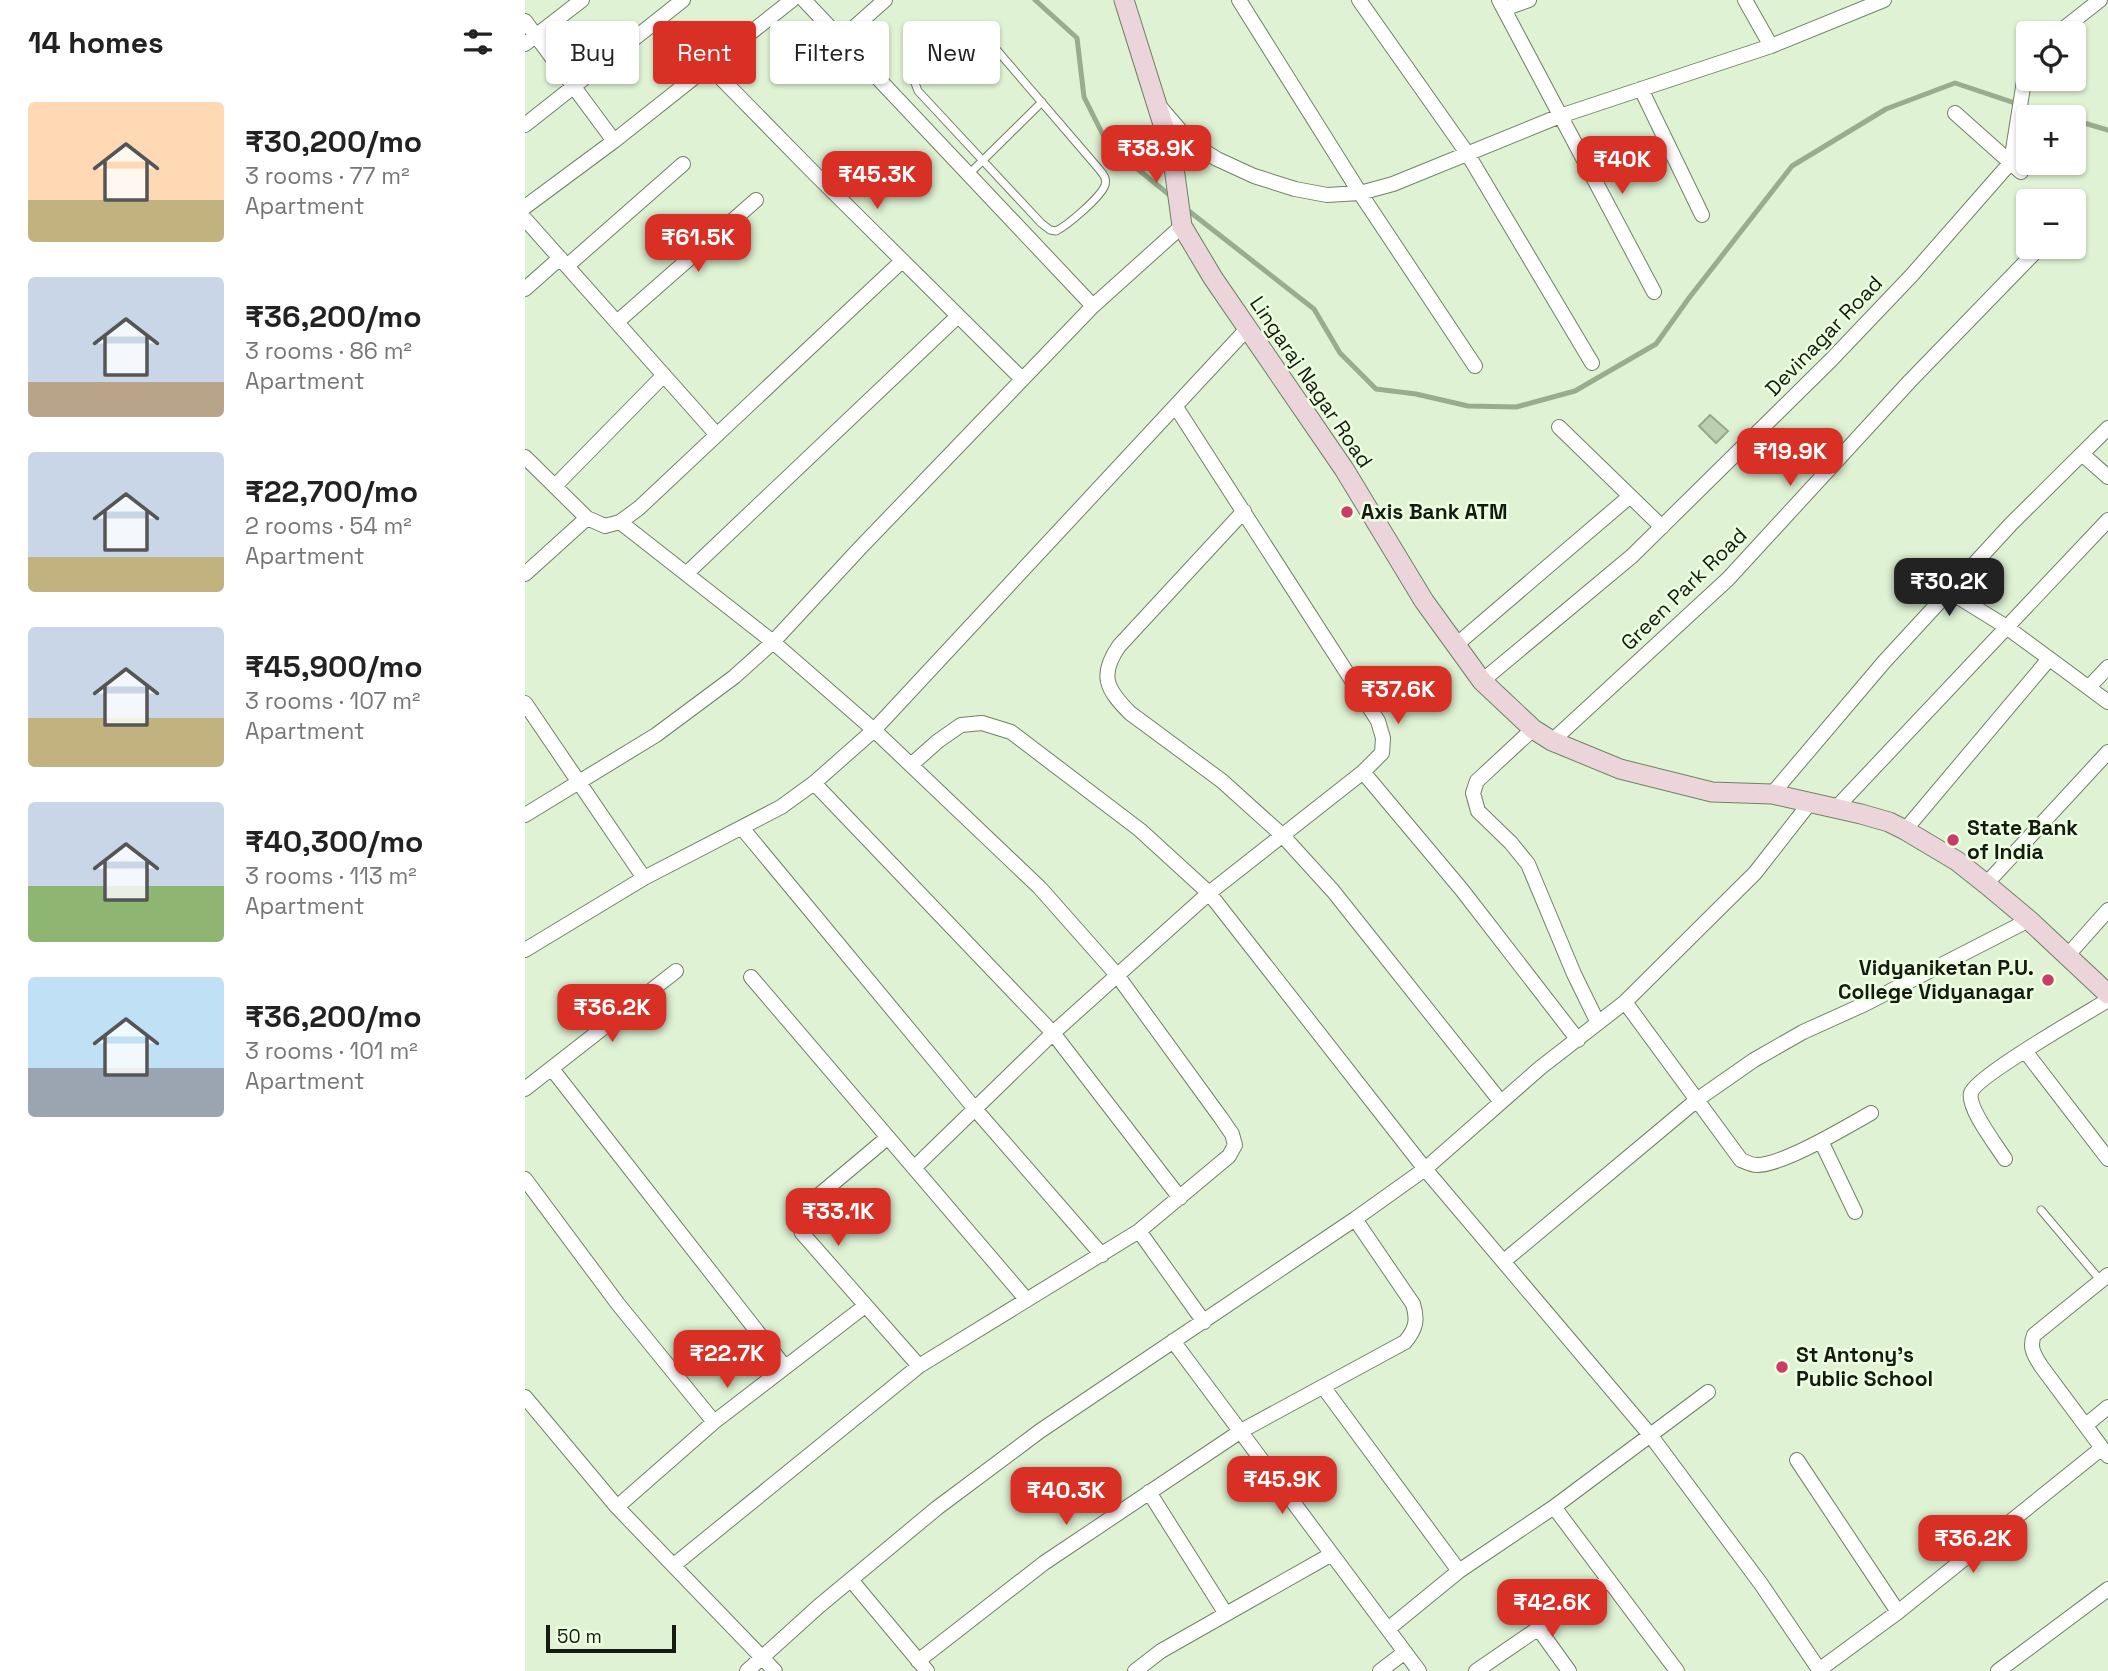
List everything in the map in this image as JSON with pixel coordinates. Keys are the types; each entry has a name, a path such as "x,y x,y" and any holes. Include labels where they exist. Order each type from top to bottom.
{"street":[{"path":"531,40 582,0"},
{"path":"525,125 683,0"},
{"path":"756,29 792,0"},
{"path":"804,0 824,21"},
{"path":"861,21 885,0"},
{"name":"Lingaraj Nagar Road","path":"1124,0 1172,153 1181,219 1201,259 1300,403 1424,601 1482,681 1533,729 1552,741 1620,769 1711,792 1772,794 1889,822 1957,860 2029,920 2108,994"},
{"path":"1239,0 1360,193 1475,366"},
{"path":"1359,0 1467,153 1592,363"},
{"path":"1529,0 1501,4 1654,292"},
{"path":"1745,0 1771,46"},
{"path":"1157,104 1191,144 1254,176 1327,195 1360,193 1393,184 1560,116 1771,46 1868,3 1884,0"},
{"path":"2073,21 2100,0"},
{"path":"525,21 531,40 574,88 614,141"},
{"path":"525,207 686,84"},
{"path":"727,84 1022,379"},
{"path":"884,84 1093,306"},
{"path":"1641,89 1702,215"},
{"path":"1955,113 2016,167"},
{"path":"525,289 563,262 683,164"},
{"name":"Devinagar Road","path":"1482,681 1632,556 1840,351 2016,167"},
{"path":"617,322 756,201"},
{"path":"525,219 717,435"},
{"path":"525,814 656,734 734,677 773,642 1022,379 1181,219"},
{"name":"Green Park Road","path":"1552,741 1728,579 1910,381 2027,259"},
{"path":"525,457 587,518 605,526 620,522 639,508 902,261"},
{"path":"686,574 958,316"},
{"path":"525,950 645,878 781,807 814,783 874,730 1247,328"},
{"path":"555,486 664,375"},
{"path":"914,1168 1053,1033 1209,893 1363,772 1382,753 1383,738 1378,721 1176,407"},
{"path":"1559,428 1662,527"},
{"path":"1772,794 1884,662 2011,524 2108,428"},
{"path":"2082,454 2108,477"},
{"path":"1456,645 1629,497"},
{"path":"1244,511 1119,646 1107,664 1108,683 1118,701 1130,713 1222,781 1283,836 1333,891 1501,1102"},
{"path":"525,574 587,518"},
{"path":"1836,808 2005,626 2108,520"},
{"path":"620,522 773,642 874,730 1040,888 1117,975 1232,1135 1235,1145 1229,1156 1139,1231 919,1366 674,1565"},
{"path":"1950,592 2005,626 2108,702"},
{"path":"1905,830 2049,659"},
{"path":"2089,687 2108,667"},
{"path":"525,703 645,878"},
{"path":"911,765 961,725 982,723 1011,732 1140,830 1209,893 1425,1169 1651,1436 1761,1584 1820,1670 2105,1452 2041,1366 2033,1353 2031,1343 2034,1335 2104,1278"},
{"path":"1533,729 1477,781 1473,793 1478,811 1528,864 1574,974 1598,1023"},
{"path":"1986,884 2108,752"},
{"path":"1363,772 1462,890 1578,1040"},
{"path":"814,783 1053,1033 1180,1198"},
{"path":"747,1671 937,1508 1040,1431 1356,1219 1425,1169 1540,1068 1625,1002 1755,873 1808,804"},
{"path":"742,828 975,1109 1102,1255"},
{"path":"2067,956 2108,910"},
{"path":"1504,1261 1697,1099 1755,1060 1803,1032 1865,1004 2029,920"},
{"path":"525,1089 676,971"},
{"path":"751,977 1026,1299"},
{"path":"2005,1159 1977,1115 1971,1102 1971,1093 1978,1083 2025,1051 2108,1000"},
{"path":"1625,1002 1741,1160 1754,1166 1769,1163 1821,1141 1871,1113"},
{"path":"2025,1051 2108,1159"},
{"path":"552,1069 785,1367"},
{"path":"887,1138 798,1214 798,1223 802,1233 919,1366"},
{"path":"1821,1141 1855,1212"},
{"path":"525,1179 618,1304 714,1422"},
{"path":"851,1580 923,1666 1044,1563 1149,1492 1241,1432 1405,1342 1414,1331 1417,1317 1413,1304 1356,1219"},
{"path":"1139,1231 1204,1322"},
{"path":"617,1507 714,1422 865,1306"},
{"path":"1173,1341 1419,1671"},
{"path":"1324,1388 1459,1571"},
{"path":"1388,1629 1459,1571 1554,1507 1708,1392"},
{"path":"525,1397 617,1507 775,1671"},
{"path":"2086,1425 2108,1408"},
{"path":"1797,1460 1898,1612"},
{"path":"1149,1492 1226,1614"},
{"path":"1554,1507 1677,1671"},
{"path":"1135,1671 1161,1651 1332,1554"},
{"path":"1476,1671 1609,1580"},
{"path":"1998,1671 2108,1589"},
{"path":"1538,1628 1569,1671"},
{"path":"1380,1671 1405,1652"}],"lane":[{"path":"971,26 977,27 1100,169 1105,186 1072,220 1056,231 1050,230 982,160 918,91 915,83 916,75 971,26"},
{"path":"970,173 1042,102"},
{"path":"2041,1210 2104,1278"}],"building":[{"path":"1710,415 1728,431 1716,443 1699,426"}],"waterway":[{"path":"1035,0 1077,38 1084,97 1108,145 1172,197"},
{"path":"1185,208 1314,309 1340,353 1376,389 1416,394 1468,406 1516,407 1575,391 1656,344 1792,166 1886,109 1955,83 2021,105"},
{"path":"2086,124 2108,130"}],"place":[{"name":"Axis Bank ATM","path":"1347,512"},
{"name":"State Bank of India","path":"1953,840"},
{"name":"Vidyaniketan P.U. College Vidyanagar","path":"2048,980"},
{"name":"St Antony's Public School","path":"1782,1367"}]}
